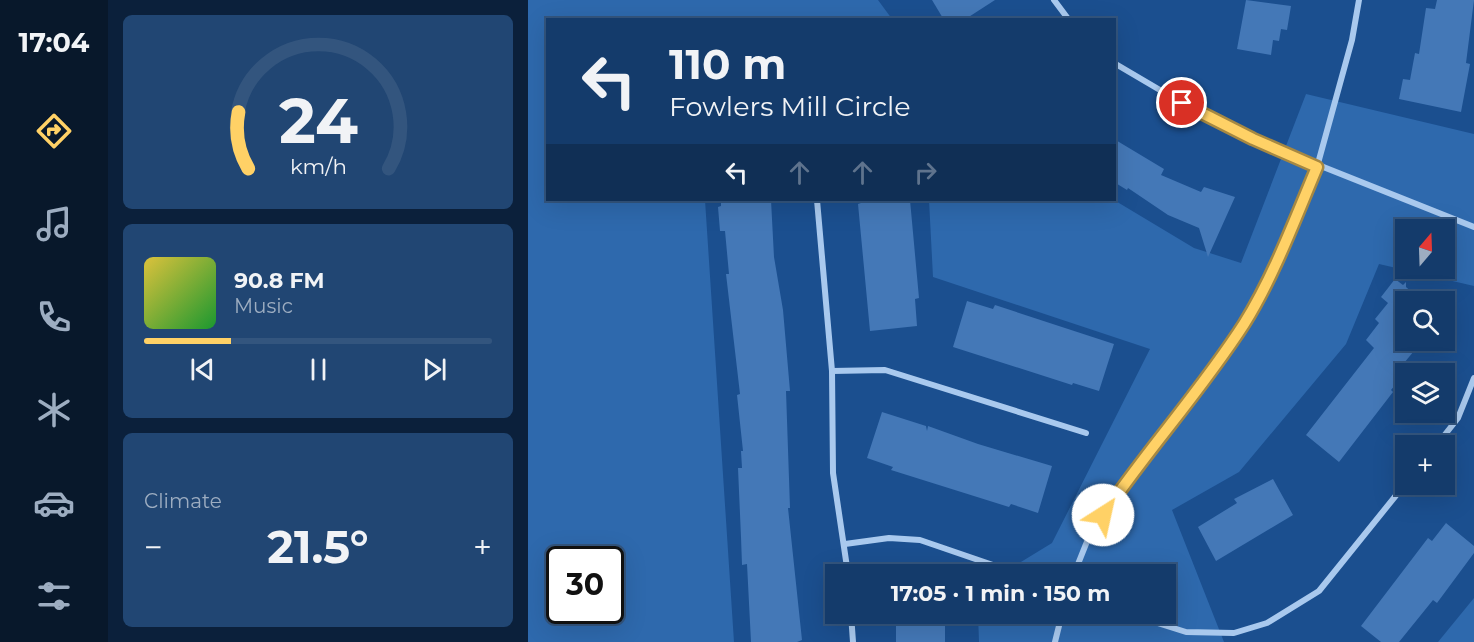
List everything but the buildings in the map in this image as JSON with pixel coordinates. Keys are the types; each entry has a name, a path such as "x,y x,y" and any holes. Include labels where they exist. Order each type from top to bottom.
{"street":[{"path":"1054,0 1068,18"},
{"path":"1078,564 1090,534 1196,394 1245,322 1273,268 1317,167 1352,40 1359,0"},
{"path":"1116,64 1165,93 1253,139 1317,167 1474,227"},
{"path":"817,201 832,371 833,473 847,564"},
{"path":"832,371 885,370 1086,433"},
{"path":"1445,435 1458,418 1474,378"},
{"path":"1161,624 1186,632 1234,633 1267,623 1319,591 1396,495"},
{"path":"845,544 889,538 920,540 990,564"},
{"path":"852,624 853,642"},
{"path":"1055,642 1060,624"}],"shaded area":[{"path":"528,0 878,0 891,18 546,18 546,201 705,201 734,642 528,642"},
{"path":"1306,94 1474,134 1474,286 1444,279 1455,279 1455,219 1395,219 1395,268 1379,264 1346,344 1239,472 1172,510 1224,642 979,642 978,624 1176,624 1176,564 1017,564 1052,543 1150,349 933,277 929,201 1116,201 1194,248 1241,263"},
{"path":"1474,598 1474,642 1438,642"}],"route":[{"path":"1103,515 1196,394 1245,322 1273,268 1317,167 1253,139 1182,103"}]}
